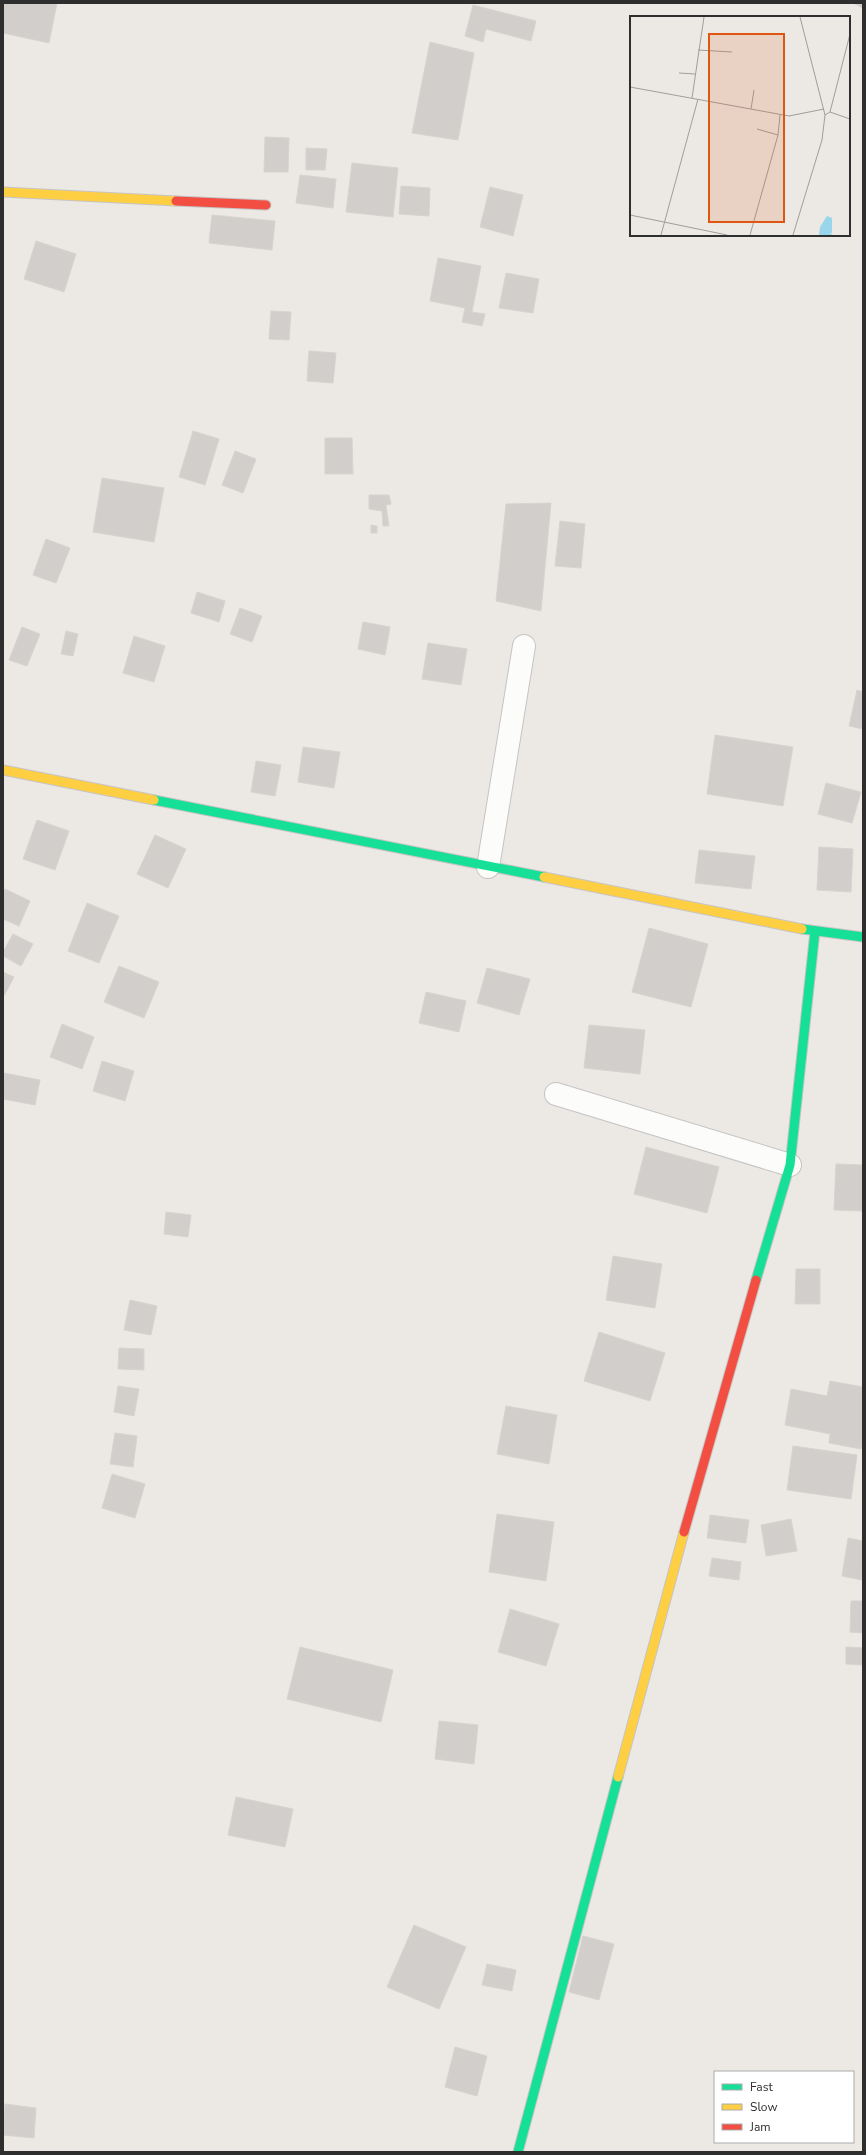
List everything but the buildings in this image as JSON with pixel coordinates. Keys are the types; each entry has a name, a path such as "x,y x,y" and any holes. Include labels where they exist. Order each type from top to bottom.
{"street":[{"path":"3,192 266,205"},
{"path":"488,866 524,646"},
{"path":"3,770 815,931 863,937"},
{"path":"518,2152 697,1482 790,1165 815,931"},
{"path":"556,1094 790,1165"}],"traffic: fast":[{"path":"154,800 544,877"},
{"path":"802,929 863,937"},
{"path":"756,1280 790,1165 815,931"},
{"path":"518,2152 618,1777"}],"traffic: slow":[{"path":"3,192 176,201"},
{"path":"3,770 154,800"},
{"path":"544,877 802,929"},
{"path":"618,1777 684,1532"}],"traffic: jam":[{"path":"176,201 266,205"},
{"path":"684,1532 756,1280"}]}
